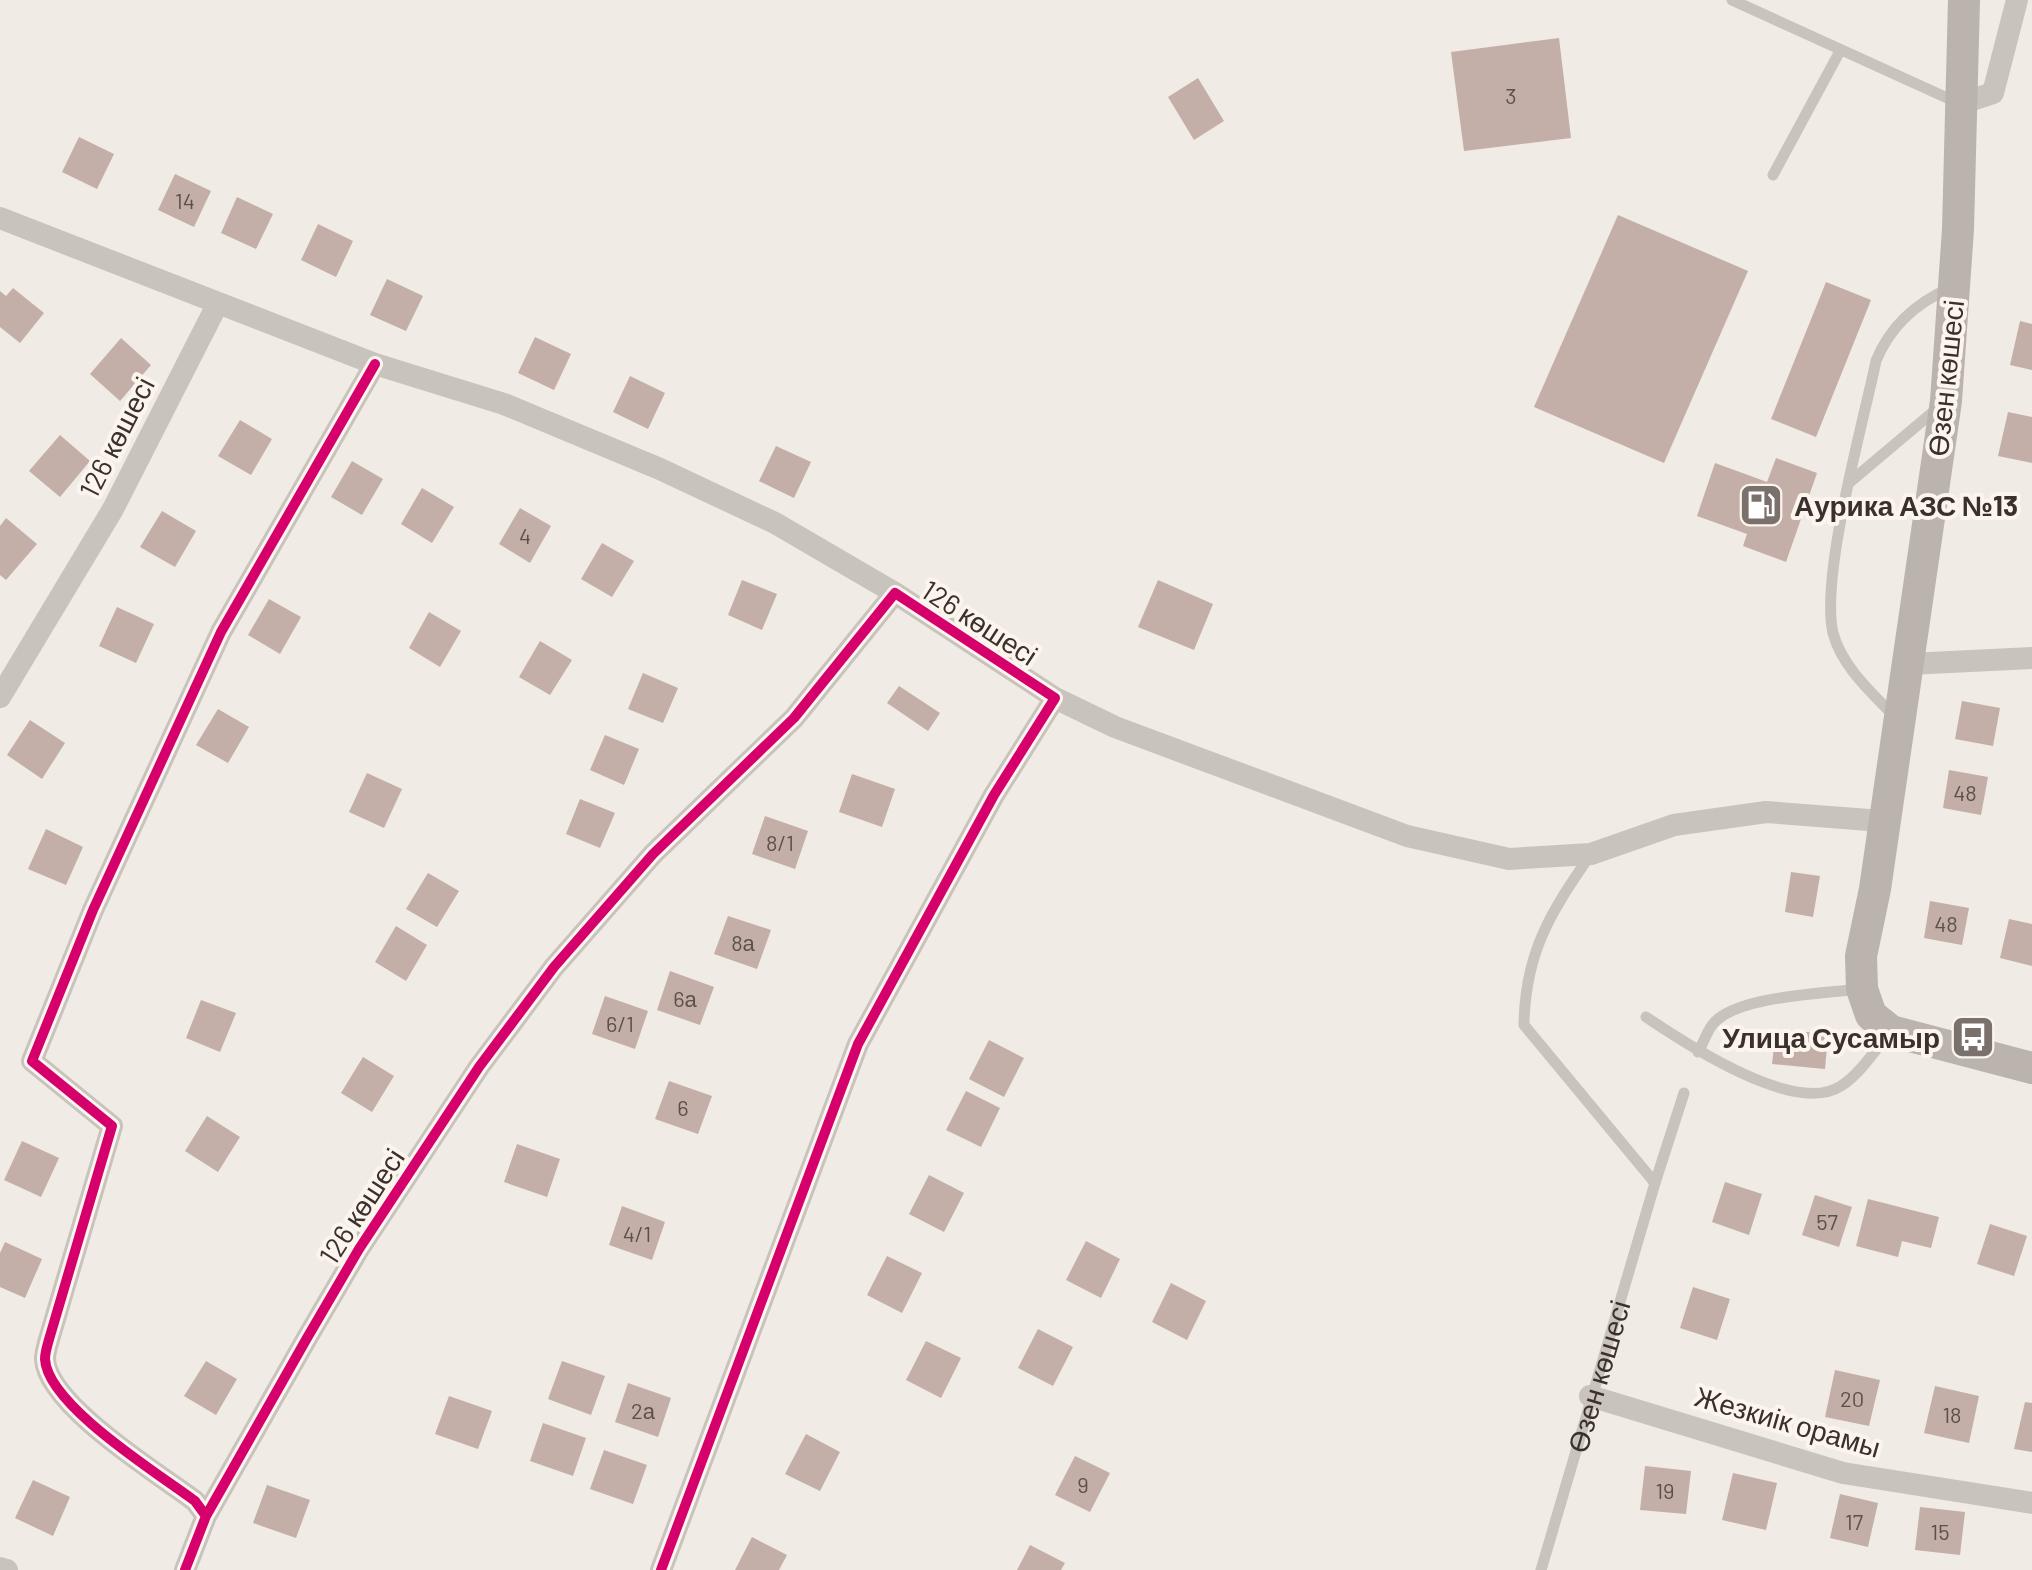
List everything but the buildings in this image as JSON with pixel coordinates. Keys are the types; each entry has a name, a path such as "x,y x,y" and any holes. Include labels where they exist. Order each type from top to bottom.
{"main road":[{"name":"Өзен көшесі","path":"1875,1012 1861,956 1910,664 1946,400 1964,0"},
{"path":"1875,1012 2032,1068"}],"street":[{"path":"1960,104 1993,94 2016,0"},
{"name":"126 көшесі","path":"0,218 376,364 504,404 660,468 775,523 896,593 1055,698 994,795 858,1044 661,1570"},
{"name":"126 көшесі","path":"0,697 113,510 218,303"},
{"path":"206,1516 195,1501 107,1436 58,1392 51,1376 45,1360 50,1336 112,1126 32,1061 93,910 221,632 376,364"},
{"name":"126 көшесі","path":"185,1570 206,1516 359,1248 479,1067 532,995 653,854 794,718 896,593"},
{"path":"1910,664 2032,658"},
{"path":"1055,698 1115,727 1408,836 1509,859 1591,854 1674,824 1766,812 1882,821"},
{"name":"Жезкиік орамы","path":"1590,1396 1844,1473 2032,1503"}],"lane":[{"path":"1732,0 1960,104"},
{"path":"1773,176 1840,52"},
{"path":"1899,721 1847,665 1833,632 1831,589 1850,482 1886,337 1930,296 1954,286"},
{"path":"1850,482 1946,400"},
{"path":"1591,854 1551,912 1531,957 1524,1024 1655,1182"},
{"path":"1646,1017 1698,1052 1798,1094 1823,1094 1854,1076 1875,1012 1754,1004 1728,1012 1712,1024 1698,1052"},
{"name":"Өзен көшесі","path":"1541,1570 1590,1396 1684,1093"}],"cycle path":[{"path":"206,1516 195,1501 84,1417 51,1377 45,1359 47,1348 112,1126 32,1061 93,910 221,632 375,364"},
{"path":"185,1570 206,1516 359,1249 479,1067 554,967 653,854 794,718 895,593 1055,698 994,795 858,1044 661,1570"}],"place":[{"name":"Аурика АЗС №13","path":"1761,505"},
{"name":"Улица Сусамыр","path":"1973,1037"}]}
